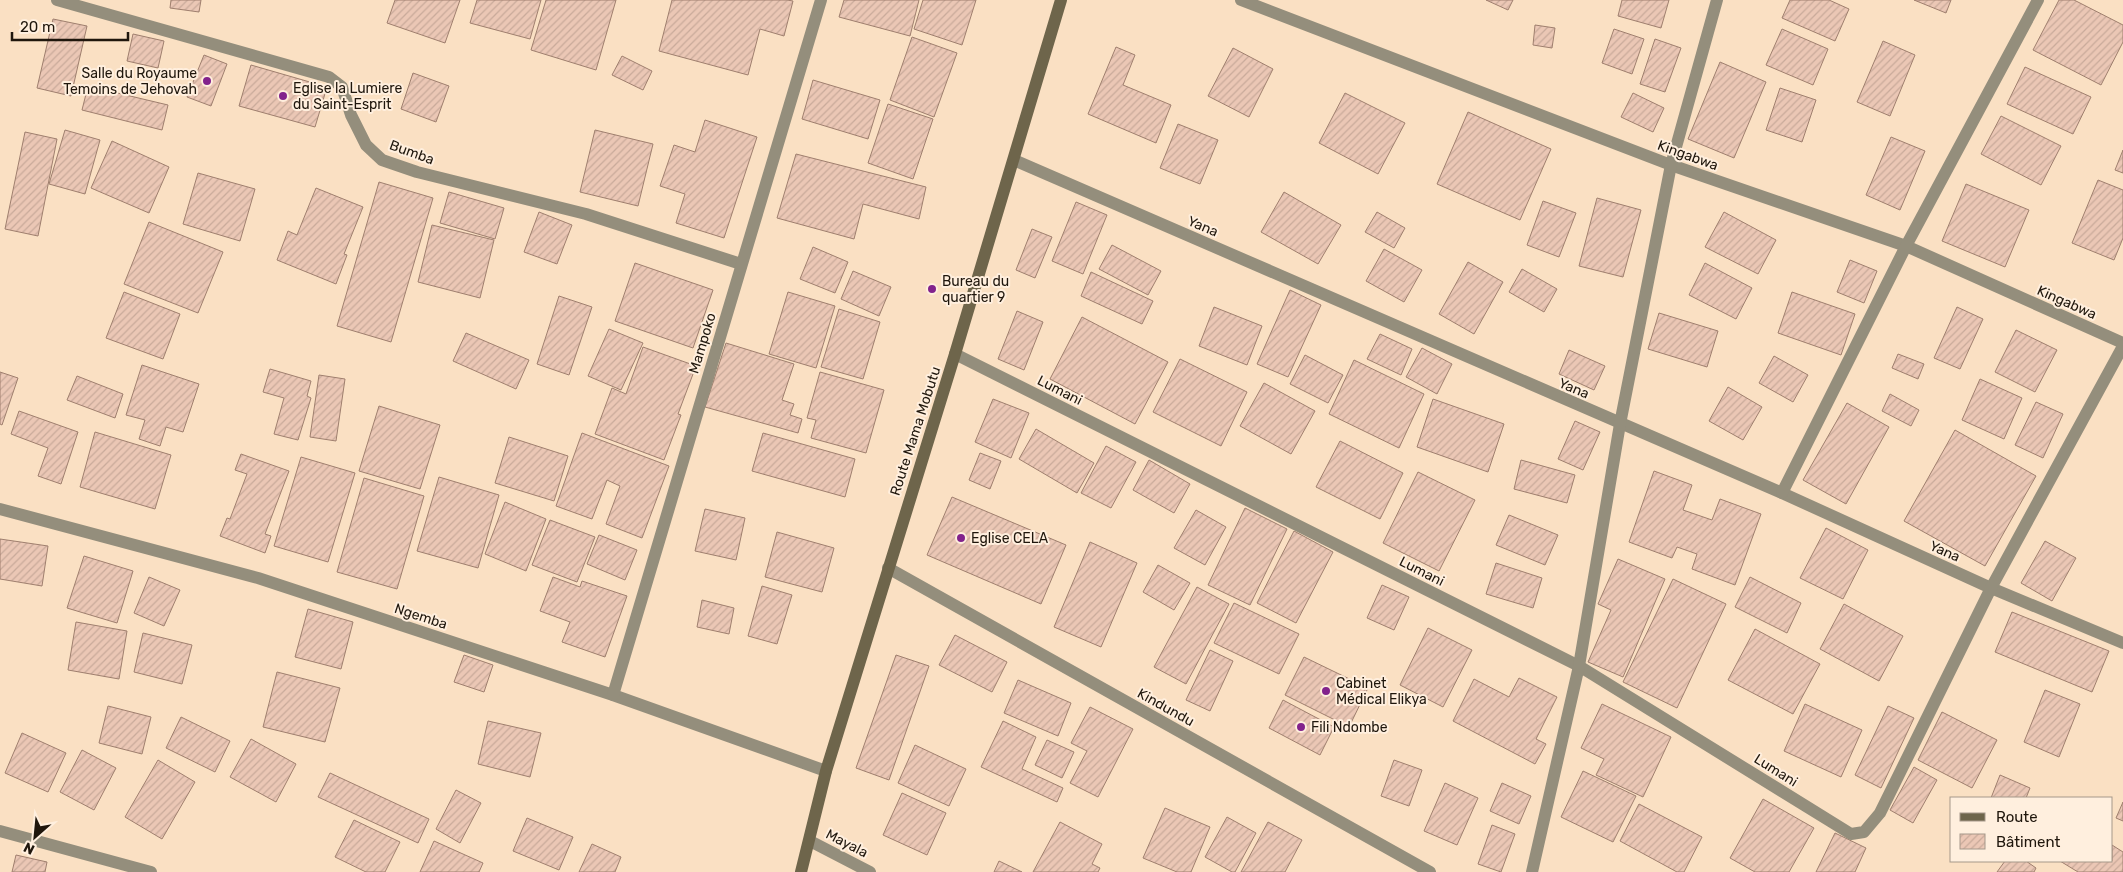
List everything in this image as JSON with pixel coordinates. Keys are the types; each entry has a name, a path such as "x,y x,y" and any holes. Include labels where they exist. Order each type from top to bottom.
{"street":[{"name":"Bumba","path":"57,0 330,77 342,87 350,115 366,145 382,160 417,172 586,214 741,264"},
{"name":"Mampoko","path":"613,695 821,0"},
{"name":"Route Mama Mobutu","path":"801,872 826,771 1014,160 1060,0"},
{"name":"Kingabwa","path":"1241,0 1671,165 1906,246 2123,344"},
{"path":"1532,872 1579,666 1620,424 1671,165 1717,0"},
{"path":"1782,493 1906,246 2038,0"},
{"name":"Yana","path":"1014,160 1782,493 1991,588 2123,642"},
{"path":"1991,588 2123,344"},
{"name":"Lumani","path":"955,354 1579,666 1851,834 1864,832 1880,813 1991,588"},
{"name":"Ngemba","path":"0,509 258,578 613,695 826,771"},
{"name":"Kindundu","path":"888,568 1430,872"},
{"path":"0,831 151,872"},
{"name":"Mayala","path":"810,841 870,872"}],"building":[{"path":"171,0 201,0 199,12 170,8"},
{"path":"395,0 460,0 445,43 387,23"},
{"path":"477,0 541,0 530,39 470,23"},
{"path":"546,0 616,0 596,70 531,50"},
{"path":"672,0 793,1 784,36 760,29 748,75 659,51"},
{"path":"844,0 919,0 910,36 839,17"},
{"path":"923,0 976,0 962,45 914,29"},
{"path":"1486,0 1513,0 1508,10"},
{"path":"1622,0 1669,0 1661,28 1618,16"},
{"path":"1790,0 1829,0 1849,9 1835,41 1782,18"},
{"path":"1914,0 1951,0 1946,13"},
{"path":"2059,0 2074,0 2123,25 2123,42 2101,85 2033,50"},
{"path":"53,19 87,26 71,96 37,88"},
{"path":"1535,25 1555,28 1552,48 1533,45"},
{"path":"1614,29 1644,39 1632,74 1602,63"},
{"path":"1782,29 1828,49 1813,85 1766,65"},
{"path":"133,34 164,41 158,68 127,61"},
{"path":"912,37 957,53 934,117 890,100"},
{"path":"1655,39 1681,48 1665,92 1640,84"},
{"path":"1883,41 1915,55 1890,116 1857,102"},
{"path":"1116,47 1135,55 1123,85 1171,105 1156,143 1088,114"},
{"path":"1233,48 1273,69 1249,117 1208,96"},
{"name":"Salle du Royaume Temoins de Jehovah","path":"204,55 227,64 211,106 187,97"},
{"path":"622,56 652,71 643,90 612,75"},
{"path":"1720,62 1766,82 1734,158 1688,139"},
{"name":"Eglise la Lumiere du Saint-Esprit","path":"251,65 327,87 315,127 239,106"},
{"path":"2025,67 2091,97 2073,134 2007,104"},
{"path":"413,73 449,86 436,122 401,109"},
{"path":"813,80 880,100 868,139 802,119"},
{"path":"88,86 168,105 162,130 82,110"},
{"path":"1780,88 1816,100 1802,142 1766,130"},
{"path":"1345,93 1405,123 1378,174 1319,143"},
{"path":"1633,93 1664,108 1653,132 1621,117"},
{"path":"888,104 933,119 913,179 868,163"},
{"path":"1468,112 1551,149 1520,220 1437,184"},
{"path":"2001,116 2061,146 2041,185 1981,154"},
{"path":"705,120 757,137 724,238 676,223 685,194 660,186 674,145 695,152"},
{"path":"1178,124 1218,140 1200,184 1160,168"},
{"path":"65,130 100,140 85,194 49,184"},
{"path":"595,130 653,144 638,206 580,192"},
{"path":"25,132 57,139 38,236 5,229"},
{"path":"1891,137 1925,151 1900,210 1866,195"},
{"path":"112,141 169,167 149,213 91,188"},
{"path":"2123,150 2123,173 2115,170"},
{"path":"796,154 926,187 919,219 863,204 854,239 777,218"},
{"path":"198,173 255,189 240,241 183,224"},
{"path":"2098,180 2123,190 2123,238 2114,260 2072,243"},
{"path":"379,182 433,198 391,342 337,326"},
{"path":"1966,184 2029,210 2005,267 1942,241"},
{"path":"316,188 363,207 344,254 347,255 336,284 277,260 288,231 297,235"},
{"path":"449,192 504,208 495,239 440,223"},
{"path":"1284,192 1341,225 1318,264 1261,232"},
{"path":"1597,198 1641,210 1623,277 1579,266"},
{"path":"1543,201 1576,213 1559,257 1527,245"},
{"path":"1076,202 1107,215 1083,274 1052,261"},
{"path":"539,212 572,225 557,264 524,252"},
{"path":"1377,212 1405,228 1394,248 1365,232"},
{"path":"1724,212 1776,240 1758,274 1705,247"},
{"path":"149,222 223,252 198,313 124,284"},
{"path":"432,225 494,240 480,298 418,282"},
{"path":"1032,229 1052,237 1035,278 1016,270"},
{"path":"1112,245 1161,271 1148,295 1099,269"},
{"path":"813,247 848,262 835,293 800,279"},
{"path":"1384,249 1422,270 1404,302 1366,281"},
{"path":"1850,260 1877,271 1864,303 1837,292"},
{"path":"1468,262 1503,282 1474,334 1439,314"},
{"path":"635,263 713,290 693,348 615,321"},
{"path":"1705,263 1752,288 1736,319 1689,295"},
{"path":"1522,269 1557,289 1544,312 1509,292"},
{"path":"853,271 891,287 879,316 841,299"},
{"path":"1091,272 1153,301 1142,324 1081,296"},
{"path":"1290,290 1321,305 1288,377 1257,364"},
{"path":"124,292 180,314 163,359 106,338"},
{"path":"788,292 835,306 816,368 769,354"},
{"path":"1792,292 1855,314 1841,355 1778,333"},
{"path":"559,296 592,307 569,375 537,364"},
{"path":"1214,307 1262,326 1247,365 1199,346"},
{"path":"1957,307 1983,319 1960,369 1934,358"},
{"path":"839,309 880,322 863,379 821,367"},
{"path":"1017,311 1043,322 1024,370 998,359"},
{"path":"1659,313 1718,331 1707,367 1648,349"},
{"path":"1082,317 1168,362 1135,424 1050,379"},
{"path":"609,329 643,343 621,390 588,376"},
{"path":"2016,330 2057,350 2035,392 1995,372"},
{"path":"466,333 529,360 516,389 453,361"},
{"path":"1380,334 1412,349 1401,375 1367,359"},
{"path":"726,343 794,364 782,400 794,404 790,415 802,419 798,433 705,407"},
{"path":"643,347 696,366 678,414 681,415 664,460 595,434 612,388 626,394"},
{"path":"1422,348 1452,364 1437,394 1406,377"},
{"path":"1569,350 1605,366 1594,390 1559,374"},
{"path":"1898,354 1924,364 1918,379 1892,368"},
{"path":"1305,355 1343,375 1328,403 1290,384"},
{"path":"1774,356 1808,375 1793,402 1759,383"},
{"path":"1180,359 1247,392 1221,446 1153,412"},
{"path":"1354,360 1424,394 1399,448 1329,414"},
{"path":"142,365 199,384 183,432 166,427 160,446 139,439 145,420 126,415"},
{"path":"270,369 311,381 307,396 311,398 298,440 274,434 284,398 263,392"},
{"path":"0,372 18,378 2,425 0,424"},
{"path":"820,372 884,390 866,453 811,438 816,420 807,418"},
{"path":"319,375 345,379 336,441 310,437"},
{"path":"77,376 123,394 115,418 67,400"},
{"path":"1980,379 2022,398 2004,439 1962,420"},
{"path":"1264,383 1315,411 1291,454 1240,426"},
{"path":"1728,387 1762,407 1743,440 1709,421"},
{"path":"1890,394 1919,410 1911,426 1882,411"},
{"path":"993,399 1029,413 1011,458 975,442"},
{"path":"1433,399 1504,424 1488,472 1417,447"},
{"path":"2036,402 2063,414 2043,458 2015,445"},
{"path":"1847,403 1889,427 1846,504 1803,480"},
{"path":"379,406 440,425 420,489 359,471"},
{"path":"19,411 78,432 61,484 38,476 48,448 11,434"},
{"path":"1575,421 1600,432 1583,470 1558,459"},
{"path":"1036,429 1094,463 1077,493 1019,459"},
{"path":"1955,430 2036,476 1985,566 1904,521"},
{"path":"95,432 171,455 155,509 80,487"},
{"path":"582,433 669,466 642,538 606,524 620,486 607,480 592,519 556,506"},
{"path":"763,433 855,459 845,497 752,471"},
{"path":"509,437 568,456 554,501 495,483"},
{"path":"1340,441 1403,473 1380,519 1316,487"},
{"path":"1106,446 1136,462 1111,508 1081,493"},
{"path":"980,453 1001,461 990,489 969,480"},
{"path":"241,454 289,471 265,534 271,536 265,553 220,536 227,518 230,519 247,474 235,470"},
{"path":"301,457 355,473 328,562 274,546"},
{"path":"1149,460 1190,484 1174,513 1133,490"},
{"path":"1521,460 1575,475 1567,503 1514,489"},
{"path":"1654,471 1692,485 1683,510 1712,520 1720,499 1761,514 1735,585 1692,569 1697,554 1677,547 1672,558 1629,542"},
{"path":"1418,472 1475,500 1439,571 1383,543"},
{"path":"439,477 499,495 478,568 417,551"},
{"path":"364,478 424,496 397,589 337,572"},
{"path":"952,497 1066,545 1041,604 927,555"},
{"path":"505,502 546,519 526,571 485,554"},
{"path":"1245,508 1287,529 1250,605 1208,585"},
{"path":"705,509 745,518 736,560 695,551"},
{"path":"1196,510 1226,527 1205,565 1174,548"},
{"path":"1509,515 1558,535 1545,565 1496,545"},
{"path":"550,520 595,537 577,582 532,565"},
{"path":"1826,528 1868,550 1843,599 1800,578"},
{"path":"1294,531 1333,552 1296,623 1257,603"},
{"path":"777,532 834,548 822,592 765,577"},
{"path":"599,535 637,550 625,580 587,564"},
{"path":"0,539 48,546 42,586 0,579"},
{"path":"2045,541 2076,558 2052,601 2021,583"},
{"path":"1090,542 1137,563 1101,647 1054,627"},
{"path":"84,556 133,571 117,623 67,608"},
{"path":"1618,559 1665,579 1623,677 1588,662 1611,610 1598,604"},
{"path":"1496,563 1542,578 1533,608 1486,594"},
{"path":"1158,565 1190,583 1174,610 1143,592"},
{"path":"149,577 180,590 164,626 134,613"},
{"path":"553,577 580,587 582,581 627,596 605,657 562,642 570,622 540,611"},
{"path":"1750,577 1801,603 1787,633 1735,607"},
{"path":"1673,579 1726,604 1677,708 1623,682"},
{"path":"1382,585 1409,597 1394,630 1367,618"},
{"path":"762,586 792,595 777,644 748,636"},
{"path":"1197,587 1229,604 1186,684 1154,667"},
{"path":"702,600 734,608 729,634 697,627"},
{"path":"1234,603 1299,634 1279,674 1214,643"},
{"path":"1844,604 1903,636 1879,681 1820,649"},
{"path":"308,609 353,622 341,669 295,657"},
{"path":"2012,612 2109,651 2092,692 1995,652"},
{"path":"76,622 127,631 119,679 68,670"},
{"path":"1428,628 1472,650 1443,707 1400,685"},
{"path":"1755,629 1820,664 1793,714 1728,680"},
{"path":"143,633 192,645 182,684 134,672"},
{"path":"955,635 1007,662 992,692 939,665"},
{"path":"1210,650 1233,661 1210,711 1186,700"},
{"path":"464,655 493,665 484,692 454,682"},
{"path":"896,655 929,666 889,780 856,768"},
{"name":"Cabinet Médical Elikya","path":"1304,657 1368,688 1349,727 1285,695"},
{"path":"277,672 340,688 325,742 263,727"},
{"path":"1519,678 1557,697 1536,739 1546,744 1535,764 1453,721 1474,679 1509,697"},
{"path":"1018,680 1071,703 1058,736 1004,713"},
{"path":"2045,690 2080,704 2059,757 2024,742"},
{"name":"Fili Ndombe","path":"1283,700 1334,727 1320,755 1269,728"},
{"path":"1602,704 1671,737 1643,797 1596,775 1604,759 1581,748"},
{"path":"1805,704 1862,730 1841,777 1784,751"},
{"path":"108,706 151,717 142,754 99,743"},
{"path":"1888,706 1914,718 1881,788 1855,775"},
{"path":"1090,707 1133,729 1098,797 1070,783 1087,751 1071,743"},
{"path":"1942,712 1997,740 1972,788 1918,760"},
{"path":"181,717 230,741 215,772 166,748"},
{"path":"488,721 541,733 530,777 478,764"},
{"path":"1003,721 1036,737 1022,769 1063,788 1057,802 981,767"},
{"path":"22,733 66,753 48,792 5,773"},
{"path":"251,739 296,764 276,802 230,777"},
{"path":"1047,740 1074,752 1062,778 1035,765"},
{"path":"915,745 966,769 949,806 898,783"},
{"path":"82,750 116,768 94,810 60,792"},
{"path":"158,760 195,782 162,839 125,817"},
{"path":"1394,760 1422,770 1409,806 1381,796"},
{"path":"1914,767 1937,780 1913,823 1890,810"},
{"path":"1583,771 1636,796 1613,842 1561,817"},
{"path":"330,773 429,819 418,843 318,797"},
{"path":"2000,775 2030,788 2026,797 1991,797"},
{"path":"1445,783 1478,798 1457,845 1424,831"},
{"path":"1502,783 1531,796 1519,824 1490,811"},
{"path":"456,790 481,803 460,843 436,829"},
{"path":"902,793 946,813 927,855 883,835"},
{"path":"1763,799 1814,828 1789,872 1755,872 1730,858"},
{"path":"2123,802 2123,821 2116,818"},
{"path":"1639,804 1702,837 1684,872 1677,872 1620,841"},
{"path":"1165,808 1210,827 1191,872 1177,872 1143,858"},
{"path":"1227,817 1256,833 1235,872 1205,857"},
{"path":"527,818 573,837 559,870 513,851"},
{"path":"354,820 400,842 385,872 366,872 335,857"},
{"path":"1060,822 1102,844 1092,864 1100,868 1098,872 1033,872"},
{"path":"1268,822 1302,840 1285,872 1241,872"},
{"path":"1492,825 1515,834 1501,872 1478,864"},
{"path":"1835,833 1866,848 1855,872 1816,872"},
{"path":"434,841 483,863 479,872 420,872"},
{"path":"592,844 621,857 615,872 579,872"},
{"path":"2113,846 2123,852 2123,872 2078,872 2062,862 2113,862"},
{"path":"16,855 47,862 45,872 12,872"},
{"path":"999,861 1022,872 994,872"},
{"path":"2004,862 2027,862 2036,868 2034,872 1997,872"}],"place":[{"name":"Salle du Royaume Temoins de Jehovah","path":"207,81"},
{"name":"Eglise la Lumiere du Saint-Esprit","path":"283,96"},
{"name":"Bureau du quartier 9","path":"932,289"},
{"name":"Eglise CELA","path":"961,538"},
{"name":"Cabinet Médical Elikya","path":"1326,691"},
{"name":"Fili Ndombe","path":"1301,727"}]}
